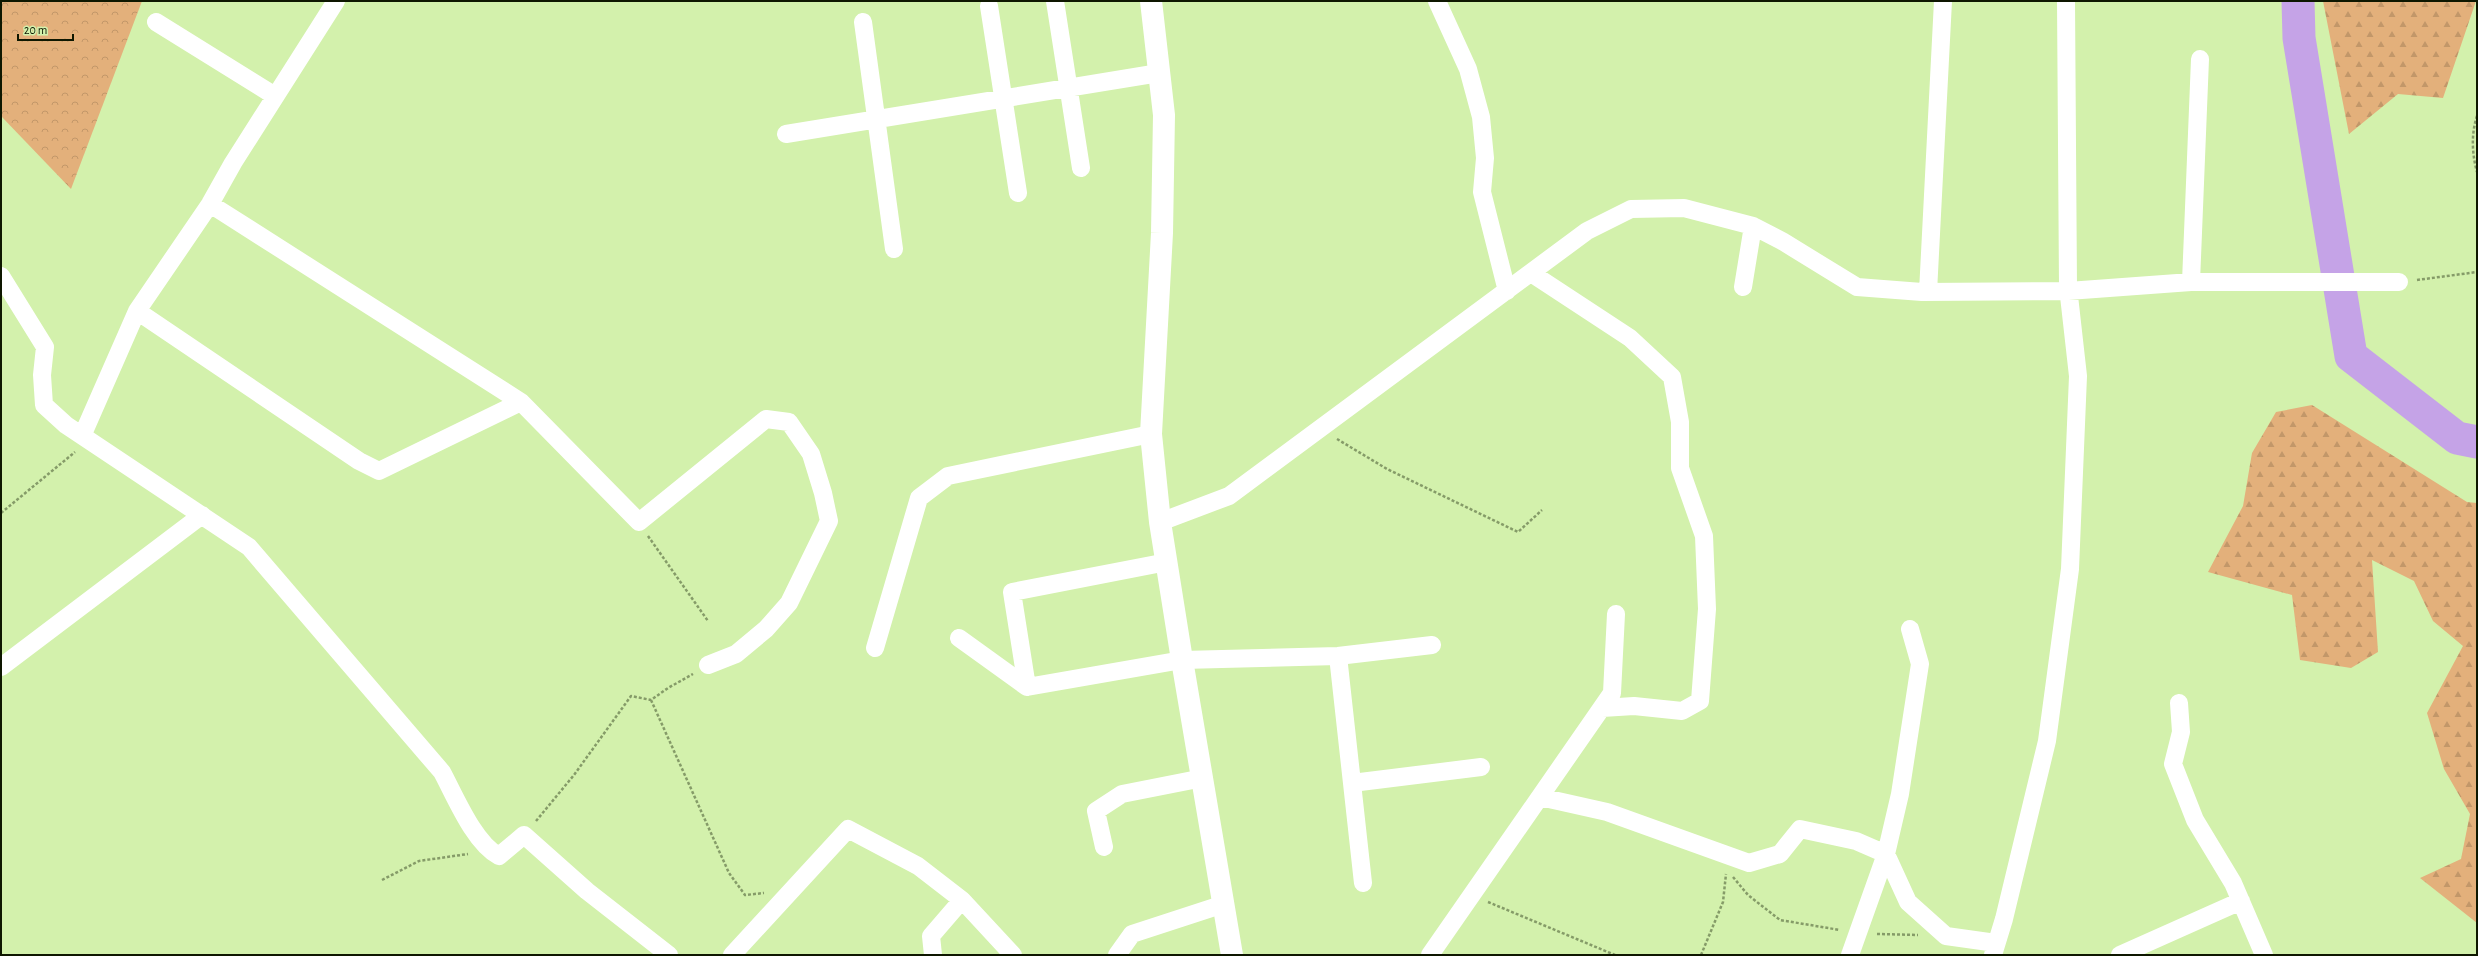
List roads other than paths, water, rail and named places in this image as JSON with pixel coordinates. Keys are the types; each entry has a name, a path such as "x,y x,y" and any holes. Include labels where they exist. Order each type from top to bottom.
{"main road":[{"path":"1151,1 1164,115 1162,233 1151,434 1160,522 1232,955"}],"street":[{"path":"87,437 137,311 210,204 275,96 336,1"},
{"path":"1055,1 1081,168"},
{"path":"1437,1 1468,70 1481,117 1485,158 1482,192 1507,291"},
{"path":"1928,292 1943,1"},
{"path":"1540,797 1607,812 1749,863 1780,854 1800,829 1856,841 1886,854 1908,902 1946,936 1995,949 2047,741 2070,569 2078,376 2068,291 2066,1"},
{"path":"989,6 1018,193"},
{"path":"156,22 275,96"},
{"path":"863,22 894,249"},
{"path":"2191,282 2200,59"},
{"path":"786,134 1159,73"},
{"path":"210,204 521,402 639,522 766,419 789,422 811,454 823,493 829,522 789,603 766,629 736,654 708,666"},
{"path":"1160,522 1229,496 1321,430 1587,231 1631,208 1684,208 1753,226 1782,241 1857,287 1928,292 2068,291 2191,282 2399,282"},
{"path":"1743,287 1753,226"},
{"path":"1531,273 1630,338 1672,376 1680,422 1680,468 1704,536 1707,609 1700,701 1682,711 1634,706 1602,708"},
{"path":"1,276 45,347 42,375 44,405 66,425 87,437 249,547 442,772 464,813 488,850 499,856 524,835 587,891 669,955"},
{"path":"137,311 359,462 379,470 521,402"},
{"path":"875,648 920,498 931,489 948,476 1151,434"},
{"path":"1,667 202,515"},
{"path":"1027,687 1012,592 1167,562"},
{"path":"1430,955 1612,693 1616,614"},
{"path":"1850,955 1886,854 1900,794 1920,664 1910,629"},
{"path":"959,638 1027,687 1182,660 1338,656 1432,645"},
{"path":"1338,656 1363,883"},
{"path":"2179,703 2181,732 2173,764 2195,820 2233,883 2264,955"},
{"path":"1352,783 1480,767"},
{"path":"1104,847 1096,811 1122,794 1203,778"},
{"path":"732,955 848,829 918,866 962,900 1013,955"},
{"path":"933,955 931,936 962,900"},
{"path":"2120,955 2241,901"},
{"path":"1116,955 1132,934 1224,904"}],"waterway":[{"path":"2298,1 2299,38 2351,356 2457,438 2477,442"}]}
